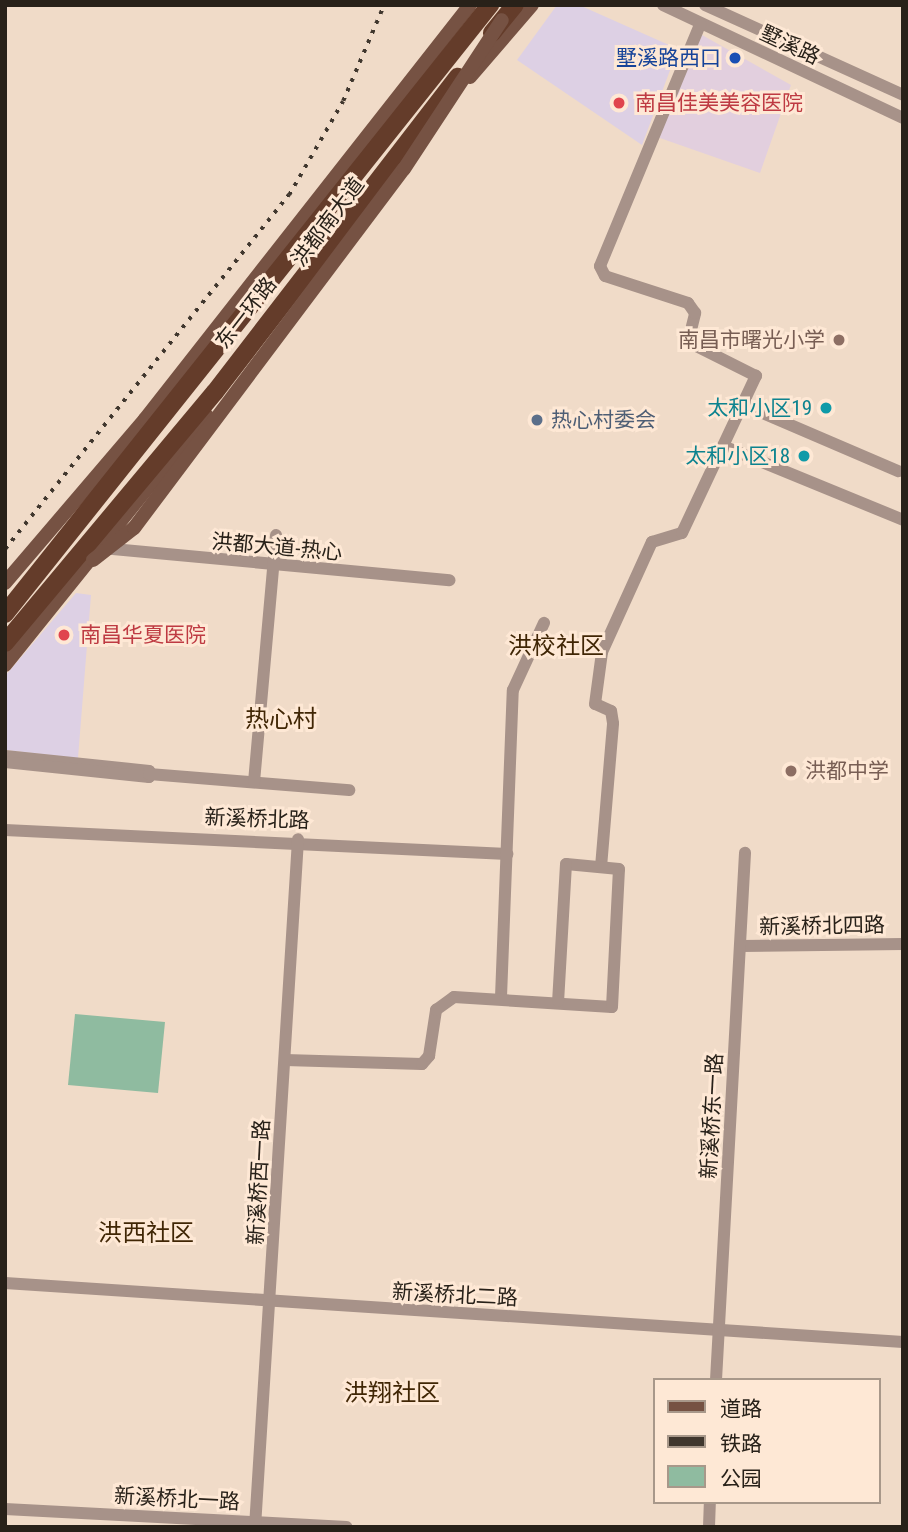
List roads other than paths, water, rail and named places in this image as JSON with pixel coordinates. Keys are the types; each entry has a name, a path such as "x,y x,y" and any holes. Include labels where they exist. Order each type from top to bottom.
{"highway":[{"name":"东一环路","path":"5,614 490,5"},
{"name":"东一环路","path":"5,643 215,392 515,5"}],"main road":[{"name":"洪都南大道","path":"5,583 145,419 470,5"},
{"name":"洪都南大道","path":"5,665 97,554 419,137 532,5"},
{"path":"97,554 134,528 404,169 502,20"}],"street":[{"name":"墅溪路","path":"663,5 903,118"},
{"name":"墅溪路","path":"705,5 903,95"},
{"path":"601,867 613,723 611,711 595,704 602,652 652,542 682,533 744,405 755,371 688,342 694,307 605,276 600,266 700,24"},
{"path":"744,405 898,471"},
{"path":"723,446 903,520"},
{"path":"254,782 276,535"},
{"name":"洪都大道-热心","path":"97,554 450,580"},
{"path":"501,997 513,690 544,623"},
{"path":"5,756 149,774"},
{"path":"5,762 349,790"},
{"name":"新溪桥北路","path":"5,830 298,839 507,853"},
{"name":"新溪桥西一路","path":"255,1525 272,1304 298,839"},
{"name":"新溪桥东一路","path":"716,1378 744,853"},
{"path":"285,1060 418,1065 429,1056 436,1010 446,999 501,997 612,1007 619,869 566,864 558,1001"},
{"name":"新溪桥北四路","path":"741,946 903,944"},
{"name":"新溪桥北二路","path":"5,1283 272,1304 903,1342"},
{"path":"709,1527 710,1504"},
{"name":"新溪桥北一路","path":"5,1509 255,1525 347,1527"}],"railway":[{"path":"5,549 289,195 343,101 384,5"}],"place":[{"name":"墅溪路西口","path":"735,58"},
{"name":"南昌佳美美容医院","path":"619,103"},
{"name":"南昌市曙光小学","path":"839,340"},
{"name":"太和小区19","path":"826,408"},
{"name":"热心村委会","path":"537,420"},
{"name":"太和小区18","path":"804,456"},
{"name":"南昌华夏医院","path":"64,635"},
{"name":"洪都中学","path":"791,771"}],"district":[{"name":"洪校社区","path":"556,647"},
{"name":"热心村","path":"281,720"},
{"name":"洪西社区","path":"146,1234"},
{"name":"洪翔社区","path":"392,1394"}]}
